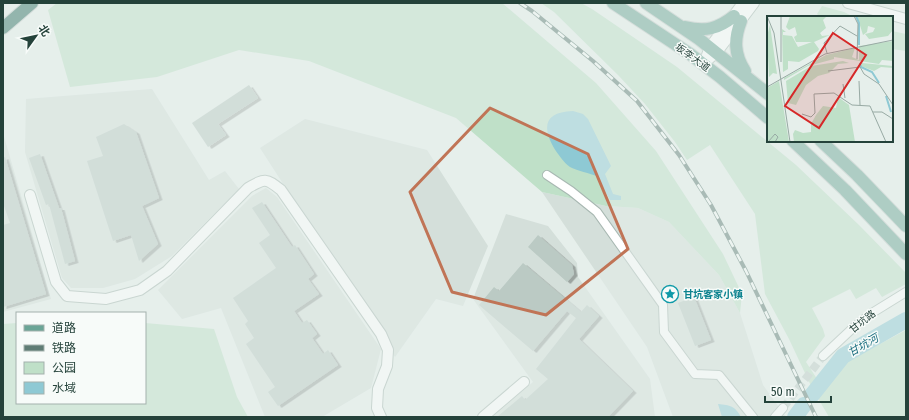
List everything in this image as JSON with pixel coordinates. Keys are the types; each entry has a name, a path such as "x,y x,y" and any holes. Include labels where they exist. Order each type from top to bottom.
{"highway":[{"path":"3,28 32,3"}],"main road":[{"name":"坂李大道","path":"613,3 690,54 767,117"},
{"name":"坂李大道","path":"646,3 714,50 767,93"},
{"path":"680,26 703,30 737,18 736,48 738,59 750,79"},
{"path":"794,142 845,190 906,254"},
{"path":"822,142 857,175 906,226"}],"street":[{"path":"737,18 743,3"},
{"path":"703,64 737,18 754,3"},
{"path":"848,3 906,19"},
{"path":"547,175 571,190 597,212 663,305 664,332 696,374 719,375 753,417"},
{"path":"30,195 56,282 67,296 106,299 140,290 167,271 248,188 261,181 270,182 281,190 381,334 388,350 387,366 378,389 378,408 381,417"},
{"name":"甘坑路","path":"823,356 855,326 872,313 906,292"},
{"path":"483,417 524,382"},
{"path":"775,417 783,408"}],"highlighted area":[{"path":"490,108 588,154 628,249 546,315 452,292 410,192"}],"shaded area":[{"path":"152,89 209,180 225,171 239,189 172,256 135,279 103,288 71,288 62,278 25,152 26,99"},
{"path":"305,119 427,150 488,246 463,306 436,299 395,357 260,148"},
{"path":"3,133 51,299 3,312"},
{"path":"266,188 277,197 381,349 371,388 322,417 265,417 221,308 182,319 158,290 252,196"},
{"name":"甘坑客家小镇","path":"542,192 606,206 638,208 669,222 719,275 740,313 763,385 786,417 673,417 647,347"},
{"path":"506,214 548,226 577,263 578,277 650,379 655,417 492,417 533,382 473,299"}],"green space":[{"path":"57,3 502,3 596,83 656,151 723,254 742,294 740,313 719,275 669,222 638,208 606,206 542,192 456,118 309,61 239,50 157,77 70,87 48,10"},
{"path":"541,3 581,3 677,67 796,165 859,225 906,273 906,284 882,297 876,288 856,299 850,289 812,308 825,336 806,362 823,388 841,365 906,330 906,417 829,417 812,388 789,339 765,294 755,214 710,145 687,160 645,104 554,12"},
{"path":"822,6 844,12 852,16 819,16 817,14"},
{"path":"893,31 906,34 906,51 893,49"},
{"path":"16,323 16,404 146,404 146,323 214,329 237,397 248,417 3,417 3,324"}],"water":[{"path":"573,111 583,114 588,119 611,166 605,174 613,194 621,196 621,200 610,200 597,176 570,167 563,161 554,148 548,133 548,121 557,114"},
{"path":"718,404 732,407 737,410 741,417 722,417"}],"building":[{"path":"249,85 258,98 218,124 226,135 208,147 192,123"},
{"path":"124,124 136,132 159,198 142,206 158,244 139,261 131,235 113,241 87,161 103,156 96,137"},
{"path":"40,154 59,208 61,208 75,261 65,264 49,204 46,205 29,158"},
{"path":"5,157 46,294 3,307 3,225 10,223 3,206 3,158"},
{"path":"262,202 292,247 295,245 314,274 308,279 319,294 294,311 302,323 307,320 317,334 312,338 323,354 328,350 338,365 278,406 268,392 275,387 246,344 254,338 245,324 248,321 233,298 276,268 259,243 270,235 252,208"},
{"path":"538,235 572,265 574,274 567,282 528,247"},
{"path":"523,263 581,312 587,305 599,316 579,339 633,391 608,417 497,417 522,396 525,400 548,379 536,369 576,318 567,311 533,351 479,305 494,287 499,291"},
{"path":"694,297 711,340 695,346 678,303"}],"waterway":[{"name":"甘坑河","path":"812,395 843,356 906,320"},
{"name":"甘坑河","path":"795,417 804,405"}],"tunnel":[{"path":"783,408 823,356"}],"railway":[{"path":"520,3 532,11 593,61 637,101 679,155 711,205 746,271 816,417"}],"place":[{"name":"甘坑客家小镇","path":"670,294"}]}
